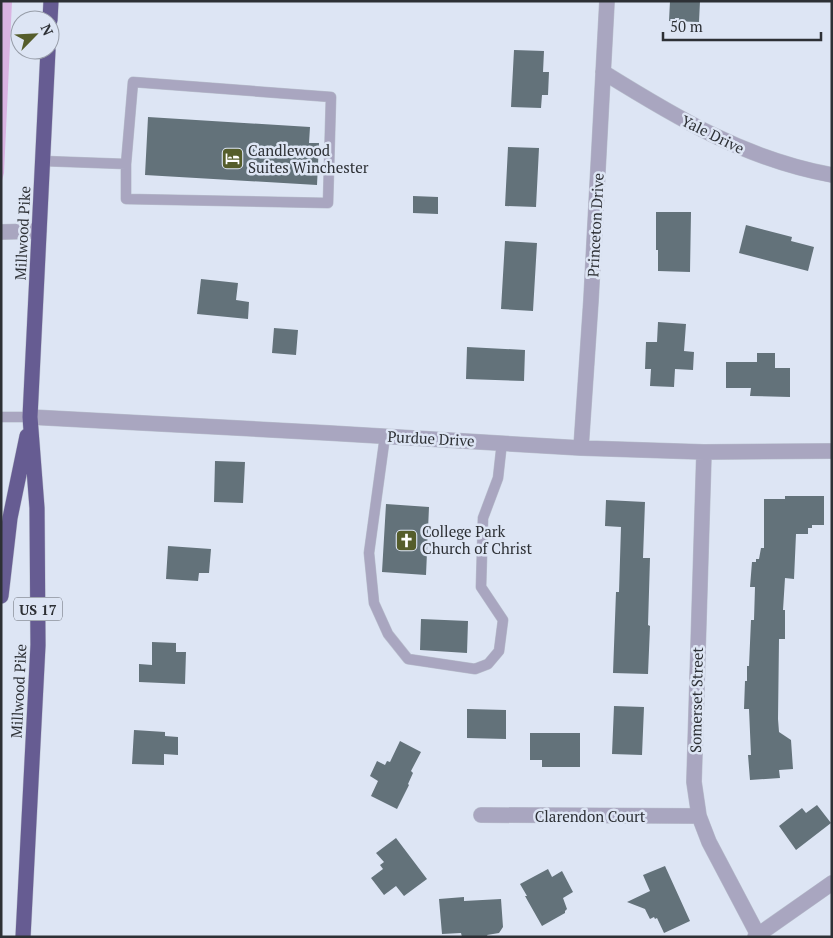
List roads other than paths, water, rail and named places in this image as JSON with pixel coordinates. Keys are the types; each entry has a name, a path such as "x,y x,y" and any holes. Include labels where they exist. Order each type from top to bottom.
{"highway":[{"name":"Millwood Pike","path":"23,937 38,645 37,508 30,417 48,60"},
{"name":"Millwood Pike","path":"1,596 10,518 30,417"}],"street":[{"name":"Princeton Drive","path":"581,448 606,1"},
{"name":"Yale Drive","path":"603,72 654,104 721,140 754,154 806,170 832,175"},
{"path":"1,232 39,231"},
{"name":"Purdue Drive","path":"30,417 502,442 581,448 704,452 832,451"},
{"name":"Somerset Street","path":"704,452 694,782 699,816 709,842 756,936"},
{"name":"Clarendon Court","path":"481,815 699,816"},
{"path":"756,936 832,883"}],"lane":[{"path":"133,82 331,97 328,203 126,199 126,164 133,82"},
{"path":"43,161 126,164"},
{"path":"1,417 30,417"},
{"path":"385,436 370,552 374,603 388,634 408,659 474,668 488,664 499,651 503,620 481,587 483,518 498,478 502,442"}],"place":[{"name":"Candlewood Suites Winchester","path":"232,159"},
{"name":"College Park Church of Christ","path":"406,540"}]}
